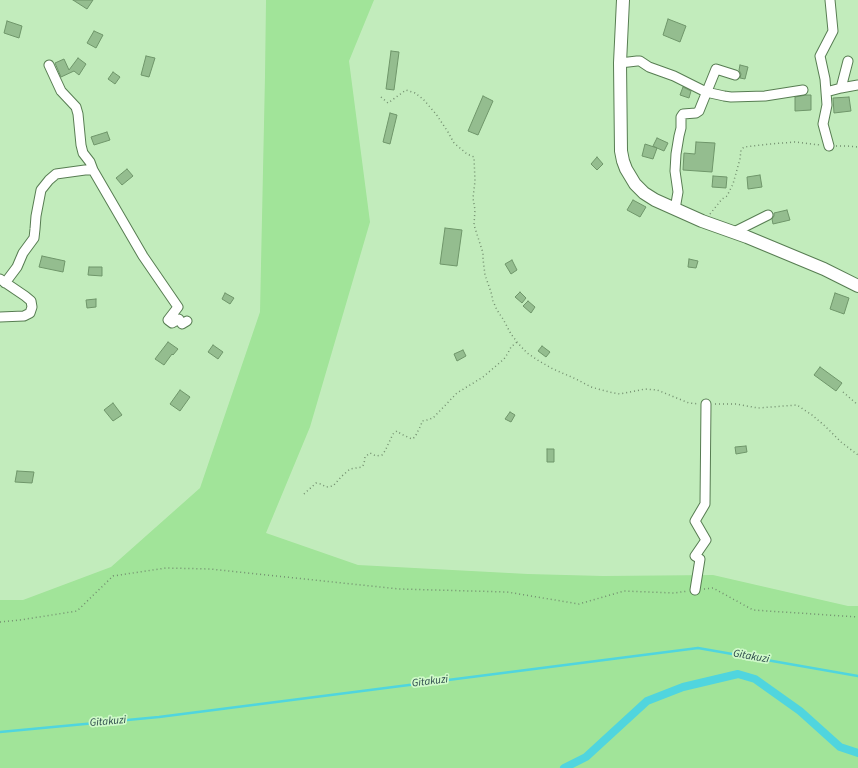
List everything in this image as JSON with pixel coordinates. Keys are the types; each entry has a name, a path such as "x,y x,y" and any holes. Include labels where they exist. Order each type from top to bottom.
{"main road":[{"path":"622,0 620,63 621,151 623,160 635,184 655,200 707,223 734,232 824,269 858,286"}],"street":[{"path":"829,146 823,124 827,105 825,79 820,56 833,31 830,0"},
{"path":"620,63 640,61 706,92 731,97 765,96 803,90"},
{"path":"841,88 848,61"},
{"path":"49,65 60,91 76,107 83,153 90,162 93,170 143,256 178,307 168,320 172,322 180,319 182,324 187,321"},
{"path":"675,209 678,192 675,171 676,154 681,117 683,114 698,113 716,68 735,75"},
{"path":"826,92 858,85"},
{"path":"0,317 24,316 30,313 32,307 31,301 3,281 17,267 23,253 34,238 41,190 56,174 93,170"},
{"path":"734,232 768,215"},
{"path":"695,590 700,559 695,556 706,540 695,521 705,504 706,404"}],"path":[{"path":"381,97 388,103 406,90 415,93 423,99 436,114 454,143 467,154 474,156 474,225 483,253 485,275 497,310 511,334 527,353 539,362 553,369 591,387 609,392 620,394 645,389 657,390 689,403 736,404 758,408 797,405 812,415 841,442 858,455"},
{"path":"707,223 709,216 715,207 727,196 740,159 741,150 744,147 794,142 829,146 858,147"},
{"path":"304,494 316,483 326,486 333,486 350,469 362,467 365,457 370,453 376,456 382,455 396,431 412,439 415,437 422,421 433,418 457,393 483,377 504,359 510,346 517,342"},
{"path":"844,392 858,405"},
{"path":"0,622 77,611 113,576 166,568 210,569 399,589 507,592 579,604 624,590 674,593 713,588 753,610 858,617"}],"green space":[{"path":"266,0 374,0 349,61 370,222 310,427 266,533 358,565 528,574 603,576 713,575 848,606 858,606 858,768 0,768 0,600 23,600 111,567 200,488 260,312"}],"building":[{"path":"73,0 93,0 87,9"},
{"path":"668,19 686,26 680,42 663,35"},
{"path":"7,21 22,26 19,38 4,33"},
{"path":"94,31 103,35 96,48 87,43"},
{"path":"391,51 399,52 394,90 386,89"},
{"path":"146,56 155,58 149,77 141,75"},
{"path":"78,58 86,64 79,75 74,71 61,77 55,63 64,59 69,70"},
{"path":"740,65 748,67 745,79 740,78"},
{"path":"113,72 120,77 115,84 108,79"},
{"path":"683,87 691,91 689,98 680,95"},
{"path":"811,95 811,110 795,111 795,97"},
{"path":"483,96 493,101 478,135 468,131"},
{"path":"849,97 851,111 834,113 833,98"},
{"path":"390,113 397,115 390,144 383,142"},
{"path":"107,132 110,140 94,145 91,137"},
{"path":"657,138 668,143 664,151 653,146"},
{"path":"696,142 715,143 712,172 683,170 684,153 695,154"},
{"path":"645,144 657,148 653,159 642,156"},
{"path":"597,157 603,164 597,170 591,164"},
{"path":"127,169 133,176 122,185 116,178"},
{"path":"760,175 762,187 748,189 747,177"},
{"path":"713,176 727,177 726,188 712,187"},
{"path":"633,200 646,207 640,217 627,210"},
{"path":"787,210 790,220 773,224 772,219 774,213"},
{"path":"445,228 462,230 457,266 440,264"},
{"path":"42,256 65,261 63,272 39,267"},
{"path":"689,259 698,261 696,268 688,267"},
{"path":"512,260 517,270 511,274 505,264"},
{"path":"89,267 102,267 102,276 88,275"},
{"path":"520,292 526,298 522,303 515,297"},
{"path":"225,293 234,298 230,304 222,299"},
{"path":"835,293 849,298 844,314 830,309"},
{"path":"96,299 96,307 87,308 86,300"},
{"path":"528,301 535,307 531,313 523,306"},
{"path":"168,342 178,349 173,355 172,354 164,365 155,359"},
{"path":"213,345 223,352 218,359 208,352"},
{"path":"542,346 550,352 546,357 538,351"},
{"path":"463,350 466,356 457,361 454,354"},
{"path":"820,367 842,383 836,391 814,375"},
{"path":"180,390 190,397 180,411 170,404"},
{"path":"113,403 122,415 113,421 104,410"},
{"path":"510,412 515,415 511,422 505,419"},
{"path":"746,446 747,452 736,454 735,447"},
{"path":"547,449 554,449 554,462 547,462"},
{"path":"17,471 34,472 32,483 15,482"}],"waterway":[{"name":"Gitakuzi","path":"0,732 159,717 698,648 858,676"},
{"path":"564,768 586,757 647,701 683,687 738,674 755,679 800,711 840,747 858,753"}]}
